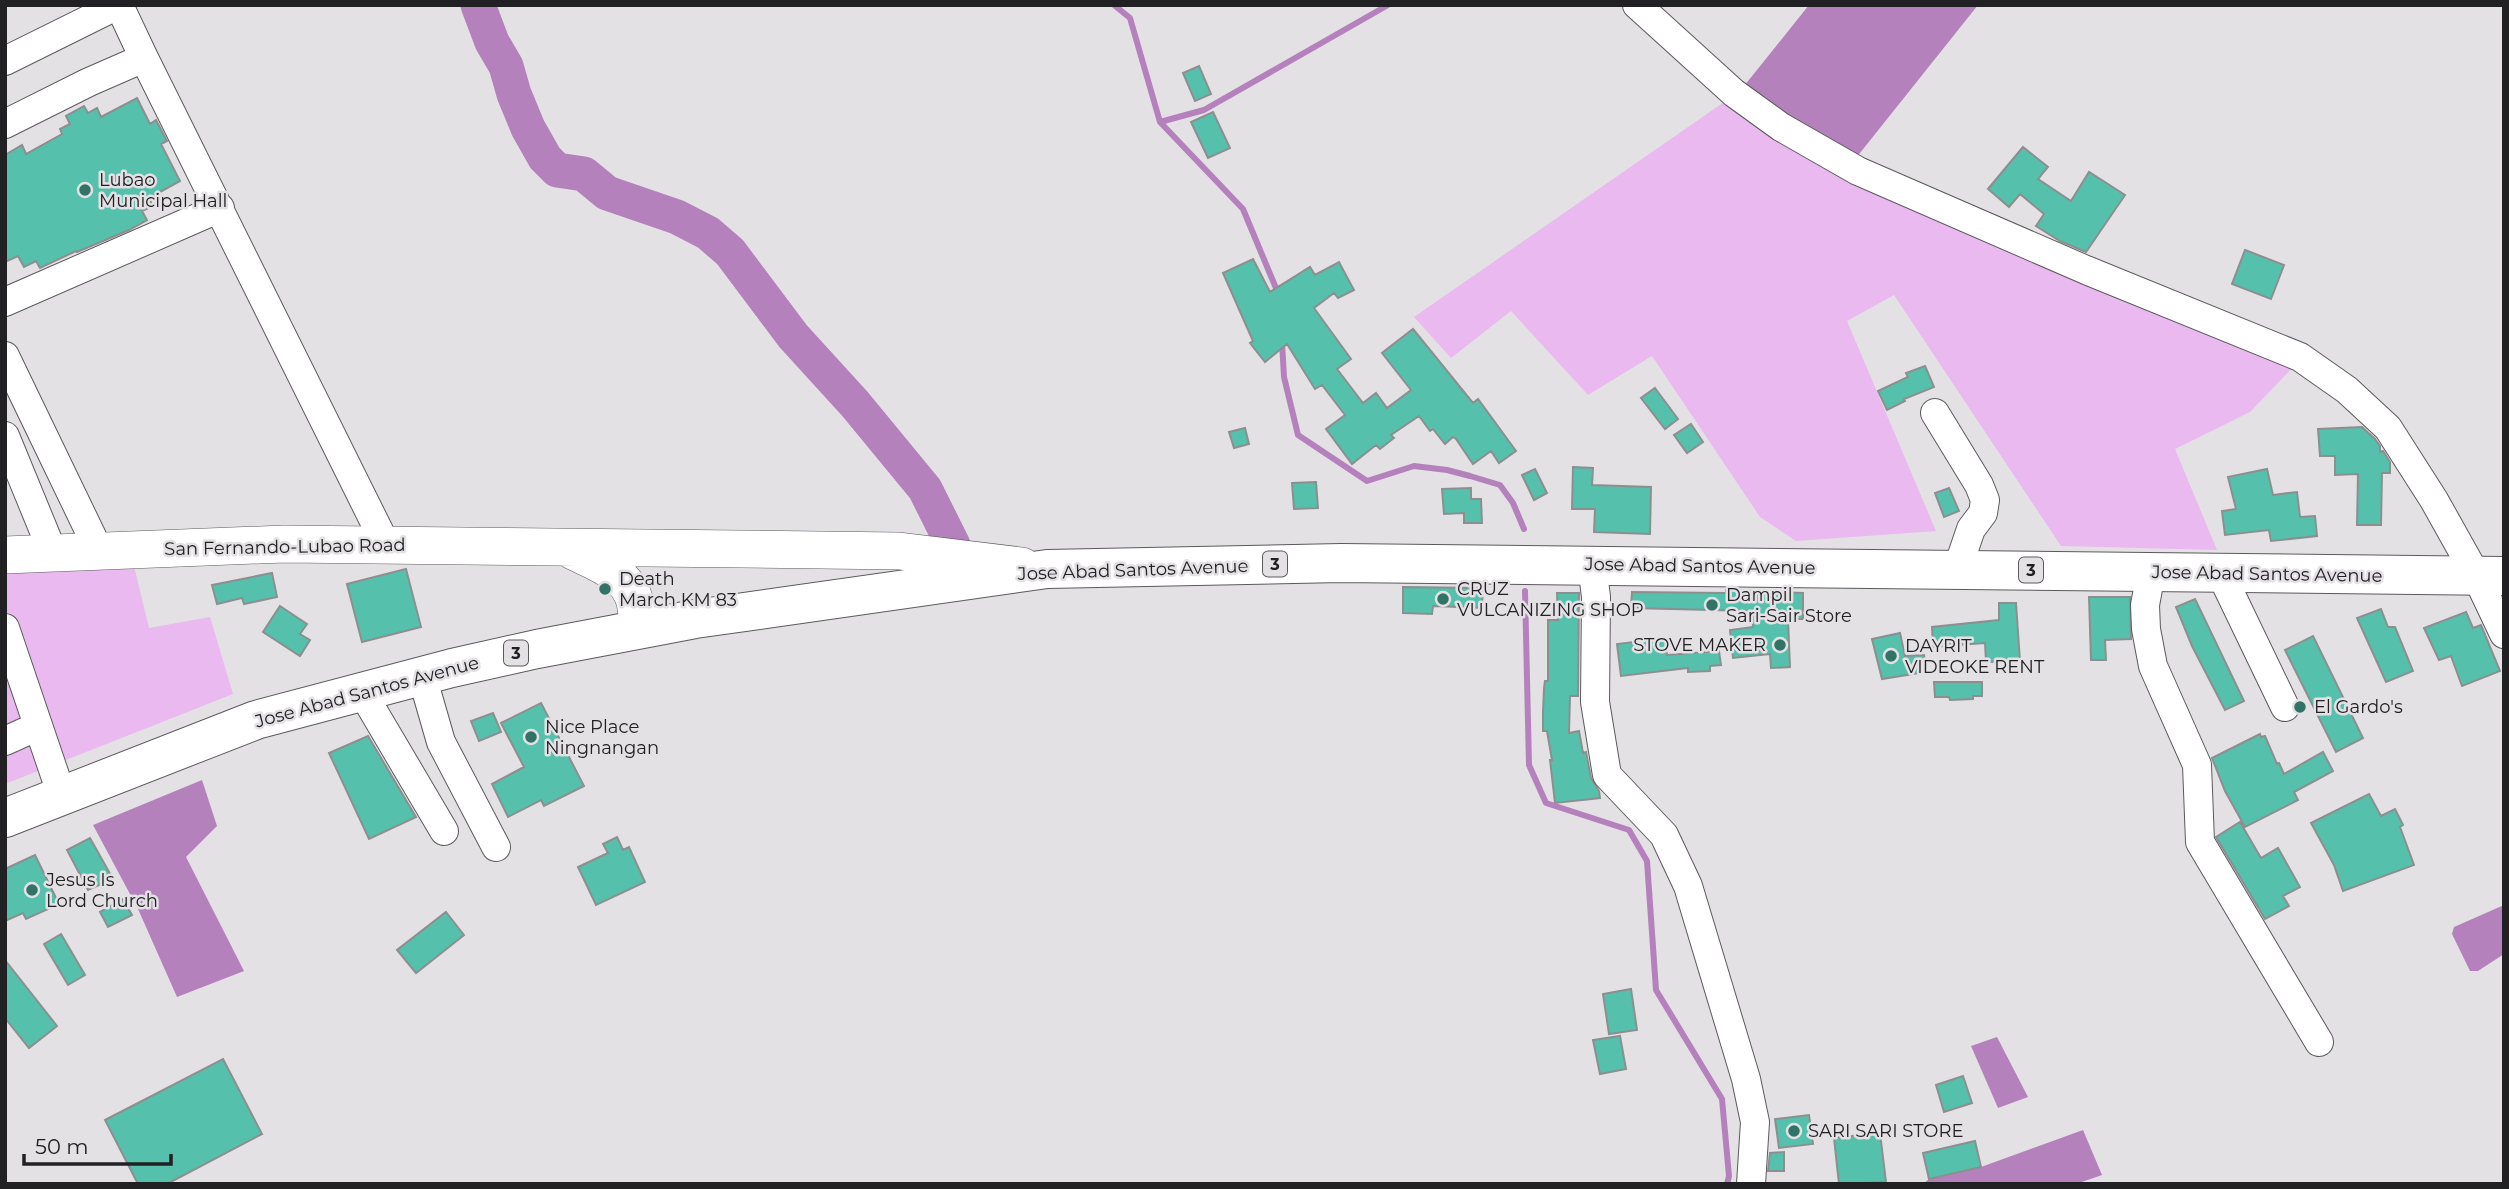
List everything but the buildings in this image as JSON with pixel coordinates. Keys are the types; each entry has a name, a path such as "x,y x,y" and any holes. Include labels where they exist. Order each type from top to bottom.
{"highway":[{"name":"Jose Abad Santos Avenue","path":"5,818 256,720 422,676 537,649 695,619 1047,569 1341,563 2490,576"}],"main road":[{"name":"San Fernando-Lubao Road","path":"5,555 284,544 899,551 1047,569"},
{"name":"San Fernando-Lubao Road","path":"565,547 612,571 627,583 635,602 637,630"}],"street":[{"path":"5,61 119,5 386,545"},
{"path":"1637,5 1734,93 1781,127 1858,171 2074,265 2301,357 2347,390 2388,428 2434,500 2490,576 2504,634"},
{"path":"5,124 144,58"},
{"path":"5,302 220,208"},
{"path":"5,356 99,551"},
{"path":"1935,413 1979,485 1985,500 1983,513 1970,529 1957,570"},
{"path":"5,436 53,553"},
{"path":"1592,565 1596,597 1595,702 1607,775 1664,835 1688,886 1749,1090 1755,1122 1751,1184"},
{"path":"2151,573 2145,605 2146,629 2153,666 2197,765 2200,842 2319,1042"},
{"path":"2221,574 2286,707"},
{"path":"5,628 62,796"},
{"path":"422,676 441,742 496,846"},
{"path":"362,692 444,831"},
{"path":"6,738 38,726"}],"shaded area":[{"path":"1809,5 1978,5 1856,158 1740,91"},
{"path":"1727,100 2297,363 2250,412 2175,449 2217,550 2061,546 1894,295 1847,321 1936,531 1796,541 1760,517 1652,356 1588,395 1511,311 1451,358 1414,317"},
{"path":"134,566 149,628 210,617 233,694 5,784 5,570"},
{"path":"202,780 217,826 186,857 244,971 177,997 138,909 93,825"},
{"path":"2504,905 2504,954 2478,971 2470,971 2452,934 2454,927"},
{"path":"1997,1037 2028,1097 1998,1108 1971,1046"},
{"path":"2083,1130 2102,1175 2076,1184 1923,1184 1929,1179 1981,1167"}],"waterway":[{"path":"478,5 492,42 506,66 528,128 545,158 557,170 584,174 607,193 677,217 708,233 730,252 793,336 855,404 925,489 953,545"},
{"path":"1114,5 1130,18 1160,122 1243,209 1278,293"},
{"path":"1160,122 1204,110 1388,5"},
{"path":"1282,342 1284,377 1298,435 1367,481 1414,466 1447,470 1500,485 1513,503 1524,529"},
{"path":"1525,591 1529,765 1546,803 1629,830 1647,861 1656,990 1722,1099 1729,1176 1727,1184"}],"place":[{"name":"Lubao Municipal Hall","path":"85,190"},
{"name":"Death March KM 83","path":"605,589"},
{"name":"CRUZ VULCANIZING SHOP","path":"1443,599"},
{"name":"Dampil Sari-Sair Store","path":"1712,605"},
{"name":"STOVE MAKER","path":"1780,645"},
{"name":"DAYRIT VIDEOKE RENT","path":"1891,656"},
{"name":"El Gardo's","path":"2300,707"},
{"name":"Nice Place Ningnangan","path":"531,737"},
{"name":"Jesus Is Lord Church","path":"32,890"},
{"name":"SARI SARI STORE","path":"1794,1131"}]}
